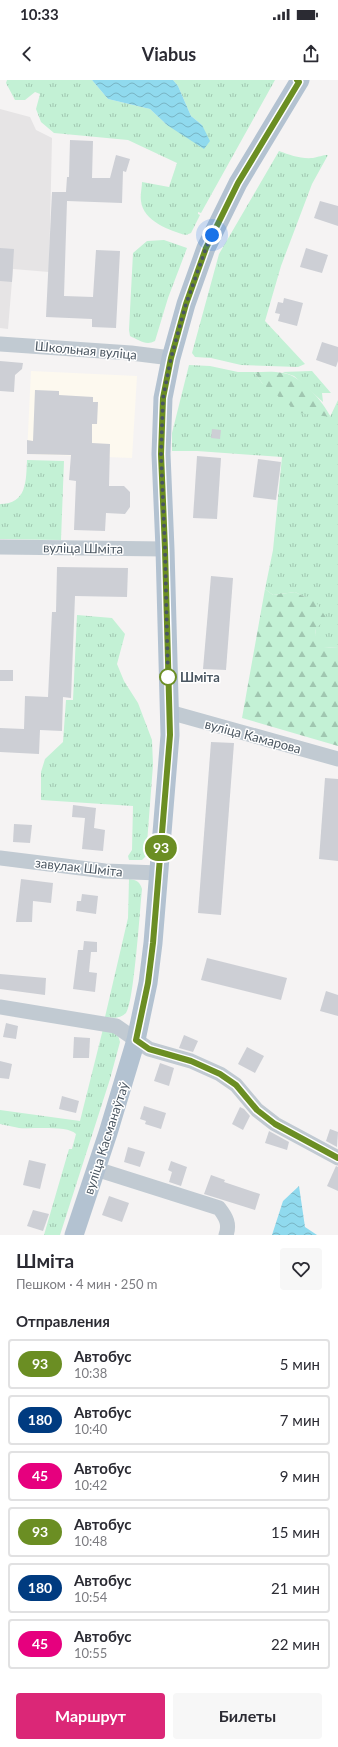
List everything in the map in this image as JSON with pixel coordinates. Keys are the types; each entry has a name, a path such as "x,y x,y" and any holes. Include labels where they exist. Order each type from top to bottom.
{"main road":[{"name":"вуліца Касманаўтаў","path":"74,1235 136,1040 148,983 159,873 170,735 161,454 163,398 171,358 186,304 206,248 238,183 299,81"}],"street":[{"name":"Школьная вуліца","path":"0,344 131,353 171,358"},
{"name":"вуліца Шміта","path":"0,547 165,549"},
{"name":"вуліца Камарова","path":"169,712 338,759"},
{"name":"завулак Шміта","path":"0,858 105,871 159,873"},
{"path":"0,1007 116,1026 149,1049 191,1061 220,1074 236,1085 257,1110 275,1124 338,1158"},
{"path":"96,1169 219,1208 227,1217 228,1230 226,1235"}],"shaded area":[{"path":"0,109 30,117 36,130 52,138 49,272 13,269 8,329 0,328"},
{"path":"31,371 137,376 132,458 27,454"}],"green space":[{"path":"7,80 92,80 108,99 150,109 167,125 202,125 191,116 178,86 173,80 275,80 201,213 198,212 200,215 191,233 186,235 172,231 158,224 147,214 141,201 142,182 169,187 177,163 128,140 54,133 41,122 36,109 40,94 35,92 25,100 15,100 6,83"},
{"path":"279,151 304,158 328,155 312,184 281,266 265,321 305,364 298,367 241,365 211,358 195,357 192,353 219,254"},
{"path":"164,240 187,248 168,298 155,341 146,343 130,336 129,330 133,253 147,241"},
{"path":"189,365 210,366 238,372 254,372 262,383 330,417 338,400 338,647 324,648 315,635 316,628 305,597 295,592 273,595 265,589 273,550 282,457 197,451 172,451 172,433"},
{"path":"312,371 331,393 322,393 323,402 294,376 282,372"},
{"path":"254,372 280,372 297,379 311,390 331,417 299,413 262,383"},
{"path":"27,460 64,461 61,540 0,539 0,504 9,503 20,496 25,483"},
{"path":"265,589 273,595 295,592 305,597 312,596 327,619 316,628 315,635 324,638 324,648 338,647 338,746 242,718"},
{"path":"77,615 112,618 125,634 117,664 124,681 138,703 152,740 153,765 146,856 142,860 129,860 128,856 132,850 133,806 41,800 41,772 45,759 63,742 66,700 73,700"},
{"path":"129,879 138,882 142,889 132,992 129,1006 124,1015 114,1018 105,1017 128,918"},
{"path":"103,1029 114,1031 118,1035 120,1042 110,1079 60,1235 44,1235 69,1149 72,1149 76,1134 66,1129 19,1128 0,1124 0,1110 80,1121"}],"water":[{"path":"92,80 173,80 178,86 191,116 202,125 210,141 204,149 167,125 150,109 108,99"},
{"path":"299,1186 305,1227 317,1235 272,1235 283,1201"}],"building":[{"path":"70,140 93,141 92,178 110,178 116,155 130,159 126,172 123,171 122,203 67,201 64,296 93,297 96,250 120,251 116,328 92,327 92,319 46,317 52,192 66,192 67,177 69,177"},
{"path":"320,201 338,206 338,226 314,218"},
{"path":"0,248 14,249 12,282 0,281"},
{"path":"306,248 328,255 322,273 300,267"},
{"path":"284,298 303,303 297,326 278,321 280,314 275,313 278,302 283,303"},
{"path":"322,342 338,347 338,361 336,367 316,360"},
{"path":"0,361 23,363 22,369 15,375 14,392 0,391"},
{"path":"35,390 59,391 59,395 93,397 93,402 98,402 97,424 92,424 92,443 110,444 109,486 124,486 130,492 130,507 125,514 106,513 105,531 74,530 76,481 69,480 71,455 27,454 27,440 33,441"},
{"path":"212,429 221,430 220,439 211,438"},
{"path":"197,456 221,458 217,519 193,518"},
{"path":"258,459 281,462 276,500 253,497"},
{"path":"57,567 128,568 127,597 75,596 71,698 63,697 62,731 40,730 39,754 0,752 0,728 24,729 25,696 48,697 52,612 56,612"},
{"path":"211,576 233,578 226,670 203,669"},
{"path":"0,670 13,670 13,681 0,681"},
{"path":"211,742 234,743 221,915 198,913"},
{"path":"325,778 338,779 338,861 319,859"},
{"path":"73,805 96,808 94,828 105,830 103,851 82,849 85,818 72,817"},
{"path":"14,824 32,825 30,843 13,842"},
{"path":"21,879 53,883 51,903 33,901 32,922 16,922"},
{"path":"82,894 98,896 96,914 76,911 77,901 81,901"},
{"path":"84,941 97,942 97,952 91,952 89,972 97,973 95,992 73,989 78,950 83,950"},
{"path":"207,958 287,978 281,1000 201,980"},
{"path":"0,974 46,978 45,995 0,989"},
{"path":"326,991 338,995 338,1016 320,1011"},
{"path":"6,1023 18,1026 16,1039 3,1037"},
{"path":"184,1035 198,1041 193,1052 179,1048"},
{"path":"74,1037 90,1038 89,1058 73,1058"},
{"path":"247,1047 264,1056 255,1073 238,1064"},
{"path":"0,1061 12,1064 9,1079 0,1078"},
{"path":"160,1063 174,1068 169,1086 154,1081"},
{"path":"62,1096 79,1101 76,1113 59,1109"},
{"path":"144,1106 166,1113 161,1129 145,1124 146,1121 140,1119"},
{"path":"240,1107 250,1116 243,1130 232,1124"},
{"path":"330,1129 338,1132 337,1147 326,1141"},
{"path":"269,1131 289,1142 287,1150 265,1143"},
{"path":"128,1147 145,1152 140,1167 124,1162"},
{"path":"29,1160 46,1164 40,1189 23,1185"},
{"path":"171,1161 187,1167 181,1186 169,1182 172,1172 168,1170"},
{"path":"336,1166 338,1167 338,1191 327,1186"},
{"path":"211,1175 225,1180 224,1182 260,1194 255,1210 204,1194"},
{"path":"109,1196 129,1203 122,1222 102,1215"},
{"path":"33,1210 49,1214 43,1231 27,1226"}],"bus line":[{"name":"93","path":"297,80 299,82 238,183 206,248 186,304 171,358 163,398 161,454 170,735 153,943 148,983 136,1040 149,1049 191,1061 220,1074 236,1085 257,1110 275,1124 338,1158"}],"place":[{"name":"Шміта","path":"168,677"}],"route":[{"path":"168,677 161,454 163,398 171,358 186,304 212,235"}]}
